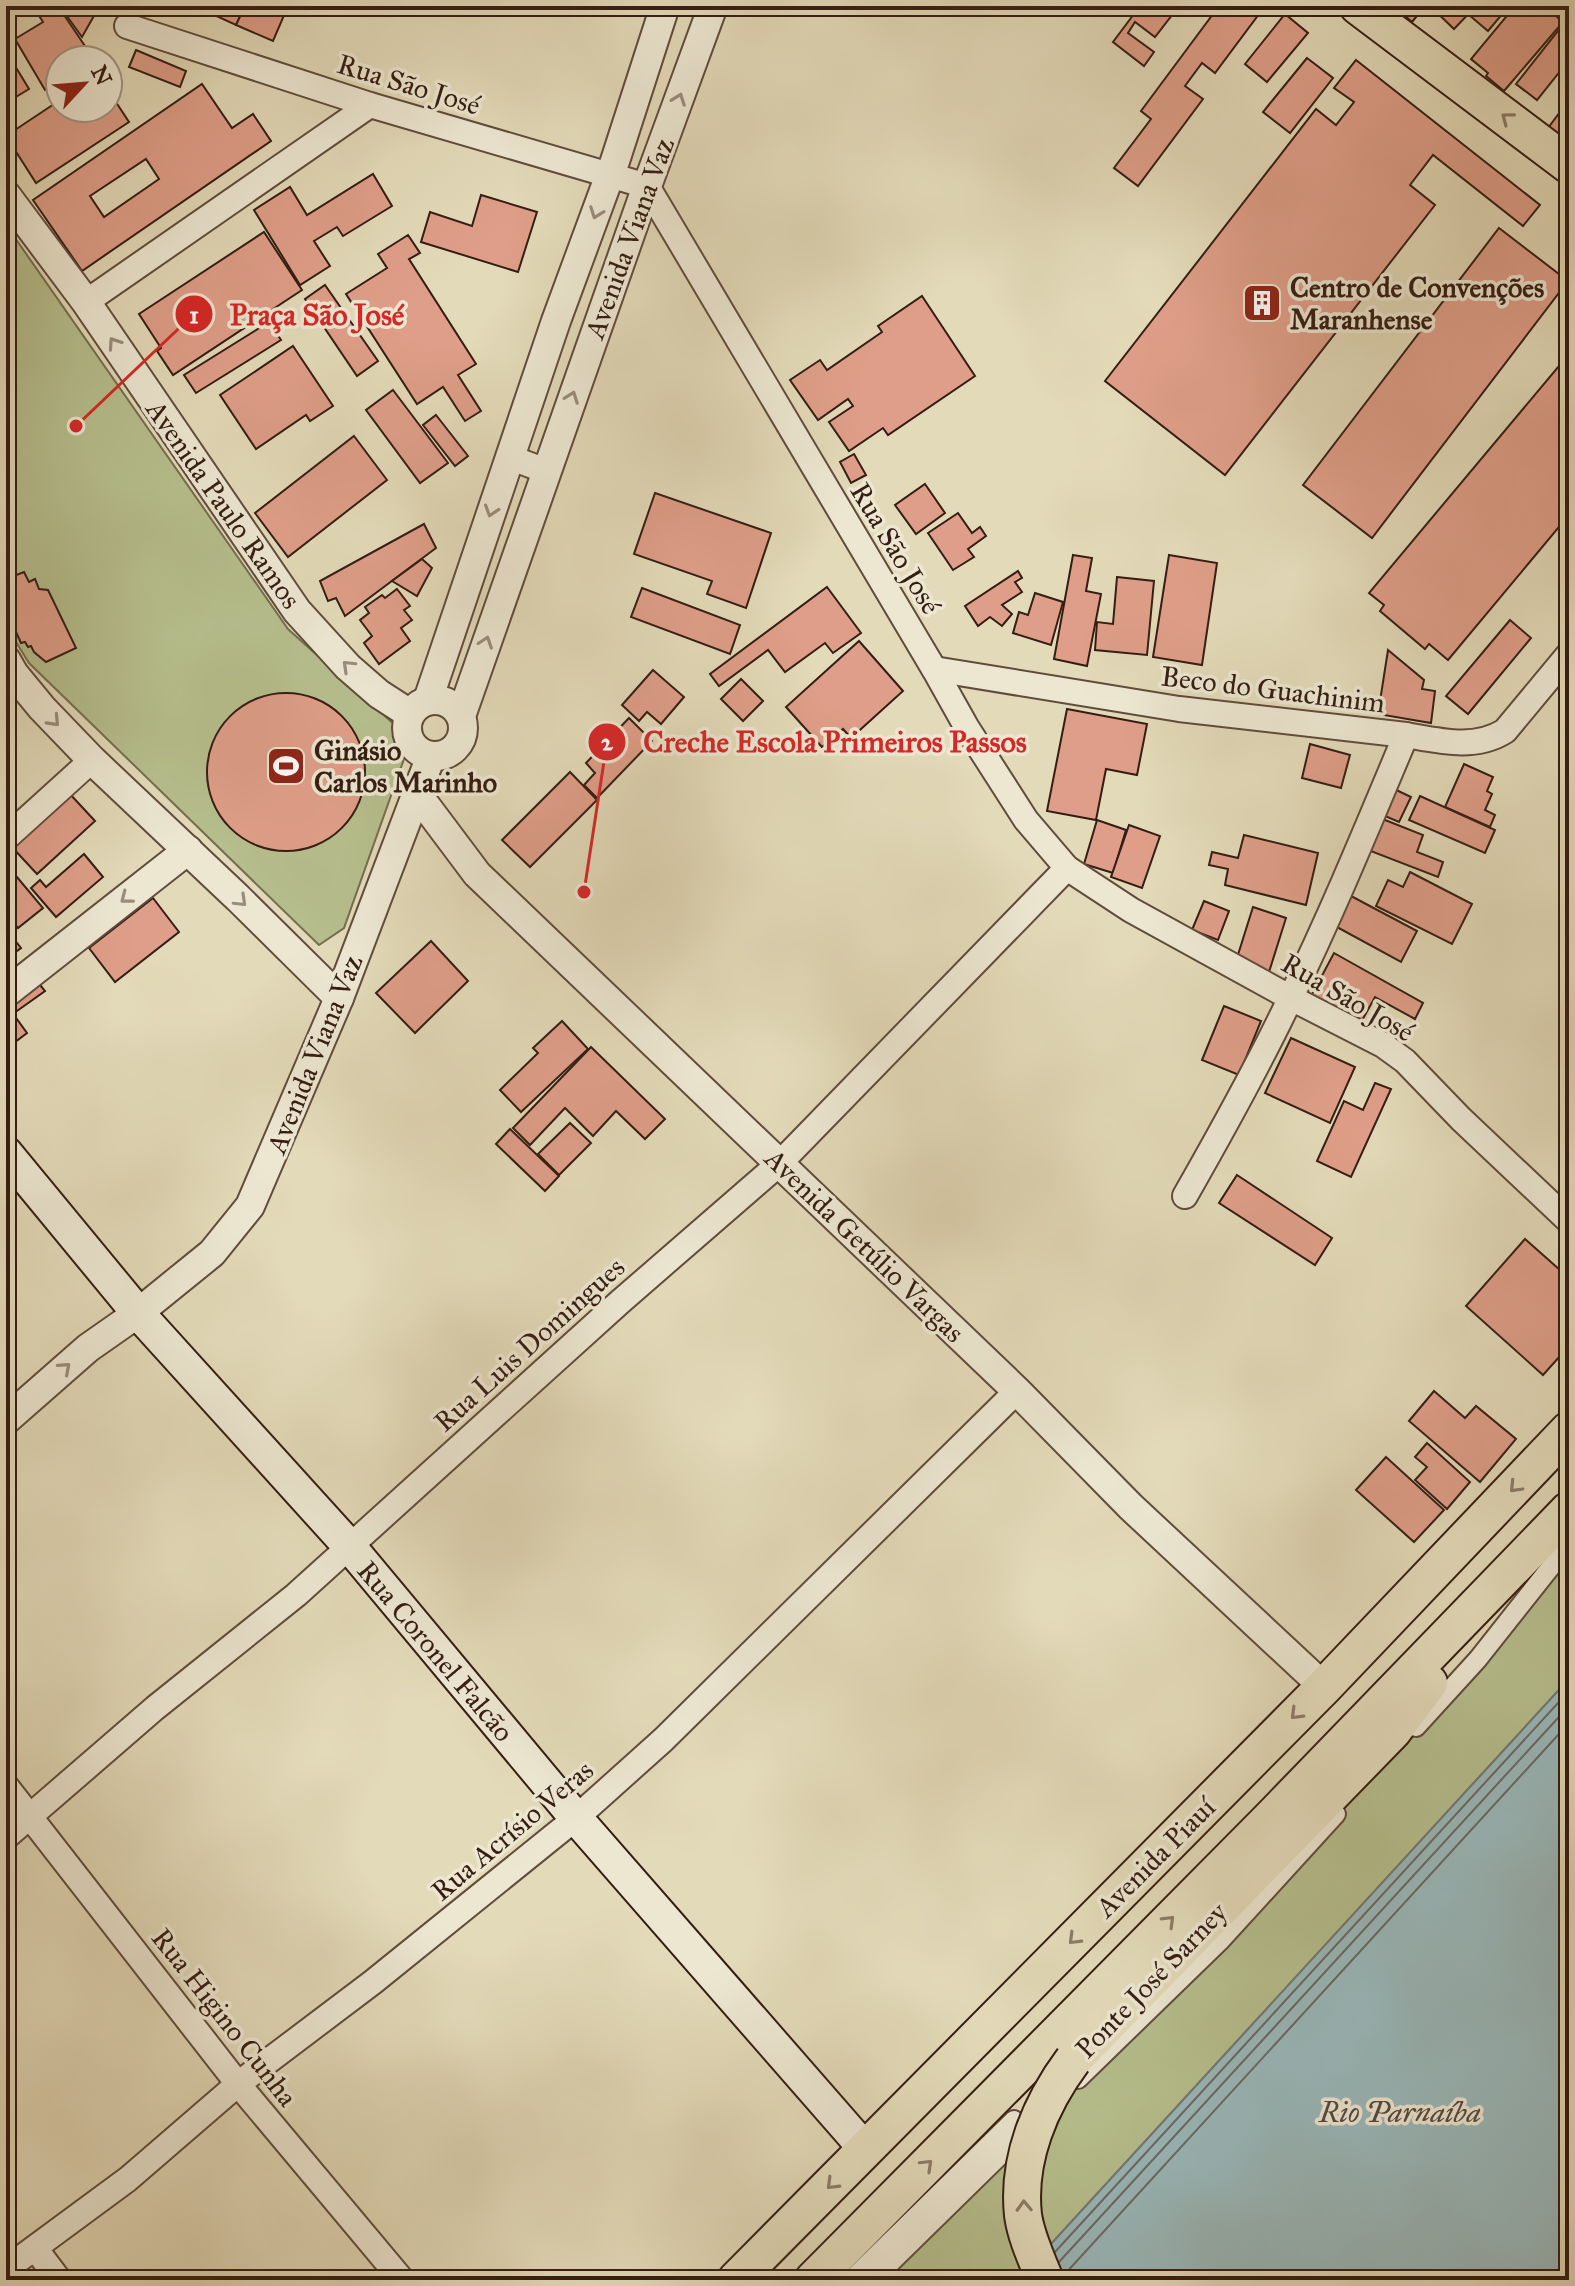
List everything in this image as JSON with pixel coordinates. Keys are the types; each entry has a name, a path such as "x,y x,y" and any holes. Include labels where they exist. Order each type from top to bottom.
{"main road":[{"path":"1358,6 1569,165"},
{"name":"Rua Coronel Falcão","path":"6,1153 138,1313 350,1547 576,1818 866,2150"},
{"name":"Avenida Piauí","path":"736,2280 1324,1687 1569,1430"},
{"name":"Avenida Piauí","path":"813,2280 1227,1863 1569,1510"},
{"name":"Ponte José Sarney","path":"1045,2280 1023,2216 1024,2177 1027,2153 1042,2109 1057,2082 1073,2060 1393,1731 1432,1679 1485,1597"}],"street":[{"name":"Avenida Viana Vaz","path":"419,707 610,175 665,6"},
{"name":"Avenida Viana Vaz","path":"461,716 713,6"},
{"name":"Rua São José","path":"127,26 370,105 647,186 967,728 1026,820 1067,868 1131,910 1383,1045 1405,1061 1461,1119 1569,1221"},
{"path":"86,302 370,105"},
{"name":"Avenida Paulo Ramos","path":"6,195 86,302 297,611 348,667 379,694 419,707"},
{"path":"509,457 546,471"},
{"name":"Beco do Guachinim","path":"934,669 1179,709 1482,742 1505,731 1569,654"},
{"path":"9,671 92,760 339,998"},
{"path":"438,699 455,707 461,716 463,733 455,748 448,753 431,756 415,748 409,740 407,732 419,707 438,699"},
{"path":"1185,1196 1291,998 1406,735"},
{"name":"Avenida Viana Vaz","path":"6,1420 88,1348 138,1313 212,1253 250,1206 339,998 431,756"},
{"path":"6,838 92,760"},
{"name":"Avenida Getúlio Vargas","path":"417,794 477,874 1017,1391 1131,1507 1324,1687"},
{"path":"6,993 188,850"},
{"name":"Rua Luis Domingues","path":"6,1837 155,1708 296,1595 621,1301 780,1163 1067,868"},
{"name":"Rua Acrísio Veras","path":"6,2269 128,2179 238,2084 373,1982 576,1818 663,1740 1017,1391"},
{"path":"873,2280 1221,1940 1478,1659 1569,1544"},
{"name":"Rua Higino Cunha","path":"6,1786 238,2084 402,2280"},
{"path":"851,2280 1014,2120 1025,2131"},
{"path":"35,2248 59,2280"}],"green space":[{"path":"6,225 288,629 396,726 404,759 344,928 319,945 29,663 6,626"},
{"path":"1569,1544 1569,1679 1018,2280 873,2280 1221,1940"}],"water":[{"name":"Rio Parnaíba","path":"1569,1679 1569,2280 1018,2280"}],"building":[{"path":"6,6 16,19 6,25"},
{"path":"58,6 84,44 44,44 44,88 15,39 43,22 34,8"},
{"path":"68,6 82,6 95,14 82,37 64,12"},
{"path":"202,6 245,6 236,25 201,9"},
{"path":"245,6 288,6 273,41 236,25"},
{"path":"1140,6 1179,6 1155,37 1135,22 1128,33 1154,52 1144,66 1113,42"},
{"path":"1219,6 1265,6 1215,73 1202,63 1185,86 1203,99 1138,186 1114,168 1151,119 1141,111"},
{"path":"1396,6 1425,6 1412,22"},
{"path":"1430,6 1476,6 1454,29"},
{"path":"1477,6 1509,6 1488,31 1469,15"},
{"path":"1515,6 1550,6 1553,8 1550,11 1563,22 1504,91 1471,59"},
{"path":"1285,14 1308,33 1267,82 1245,64"},
{"path":"1569,17 1569,60 1537,100 1516,84"},
{"path":"136,50 186,71 180,87 129,67"},
{"path":"6,51 29,89 6,103"},
{"path":"1307,58 1333,78 1290,133 1263,112"},
{"name":"Centro de Convenções Maranhense","path":"1356,60 1540,205 1523,226 1433,155 1410,185 1435,205 1225,475 1105,381 1316,109 1336,125 1354,102 1334,88"},
{"path":"202,84 232,128 253,114 271,141 82,271 33,200","holes":["146,159 159,179 104,217 90,196"]},
{"path":"1569,100 1569,150 1545,132"},
{"path":"44,111 44,124 124,124 124,114 129,122 36,183 6,136"},
{"path":"373,174 392,206 343,236 337,227 314,241 330,266 300,285 254,210 290,187 307,215"},
{"path":"481,195 537,212 518,272 421,242 430,212 472,226"},
{"path":"1499,228 1568,281 1372,538 1303,485"},
{"path":"264,232 302,290 173,375 157,351 161,348 139,314"},
{"path":"408,235 420,253 409,259 476,364 458,375 481,411 465,421 443,387 417,404 346,294 387,268 378,254"},
{"path":"325,285 378,361 357,376 305,299"},
{"path":"922,296 975,376 888,435 883,428 849,451 829,422 853,406 848,399 818,420 790,380 820,360 827,370 882,332 878,326"},
{"path":"269,322 281,340 196,393 184,375"},
{"path":"293,346 333,406 310,421 306,415 256,449 220,395"},
{"path":"1569,354 1569,515 1448,660 1429,644 1425,649 1380,611 1384,605 1369,593"},
{"path":"393,390 448,463 420,483 366,410"},
{"path":"436,415 468,456 455,466 423,425"},
{"path":"354,436 387,480 288,557 255,513"},
{"path":"854,454 866,475 851,483 840,462"},
{"path":"925,484 945,513 916,534 895,505"},
{"path":"655,493 771,533 746,608 707,594 712,581 634,554"},
{"path":"958,513 972,533 980,527 986,536 968,549 974,557 953,570 928,533"},
{"path":"424,524 436,548 345,616 336,598 328,601 320,581"},
{"path":"1073,555 1092,558 1086,591 1101,594 1087,666 1054,659"},
{"path":"1169,555 1217,563 1202,665 1153,657"},
{"path":"422,559 432,568 417,596 392,581"},
{"path":"1018,571 1022,578 1015,582 1022,592 1002,605 1012,614 1002,626 990,617 978,626 965,606"},
{"path":"24,572 29,582 35,579 39,589 48,590 76,648 46,662 31,646 21,643 6,610 6,579"},
{"path":"1117,577 1154,581 1147,655 1095,650 1097,622 1113,624"},
{"path":"827,587 861,633 833,653 825,643 785,672 768,650 719,686 710,674"},
{"path":"642,588 740,625 730,654 631,617"},
{"path":"397,589 410,606 404,610 412,620 401,628 410,641 379,664 364,643 372,636 360,620 369,613 365,607"},
{"path":"1035,593 1063,602 1051,645 1013,633 1019,612 1028,615"},
{"path":"1510,620 1531,638 1468,714 1446,696"},
{"path":"859,641 903,691 851,738 843,729 822,747 786,707"},
{"path":"1388,650 1424,680 1422,689 1435,691 1431,723 1378,714"},
{"path":"653,670 684,697 661,724 647,712 639,721 622,705"},
{"path":"741,679 763,701 743,721 721,699"},
{"name":"Ginásio Carlos Marinho","path":"286,693 316,699 342,716 359,742 365,772 359,802 342,828 316,845 286,851 256,845 230,828 213,802 207,772 213,742 230,716 256,699"},
{"path":"1067,709 1147,724 1137,775 1106,769 1096,820 1047,811"},
{"path":"629,718 652,741 597,798 584,785 595,773 586,763"},
{"path":"1310,744 1350,755 1341,788 1302,778"},
{"path":"1464,764 1493,777 1487,791 1492,794 1485,810 1495,815 1490,827 1445,807"},
{"path":"570,772 597,800 530,867 502,840"},
{"path":"1390,787 1411,797 1399,822 1378,813"},
{"path":"69,793 95,821 37,874 11,846"},
{"path":"1420,796 1495,830 1485,853 1409,820"},
{"path":"1380,818 1423,835 1417,852 1443,862 1438,877 1368,850"},
{"path":"1097,820 1126,830 1113,873 1084,864"},
{"path":"1129,825 1160,836 1142,888 1111,877"},
{"path":"1244,835 1318,853 1306,905 1225,885 1228,869 1209,865 1212,852 1238,858"},
{"path":"84,854 103,877 56,917 31,888 40,880 46,887"},
{"path":"6,864 43,908 18,928 6,914"},
{"path":"1410,872 1472,904 1452,944 1376,906 1388,880 1403,887"},
{"path":"1351,896 1417,931 1401,962 1335,926"},
{"path":"153,898 179,932 115,982 89,948"},
{"path":"1204,901 1229,911 1218,940 1192,930"},
{"path":"1253,907 1286,918 1269,972 1236,961"},
{"path":"6,929 21,948 6,959"},
{"path":"431,941 468,981 415,1033 376,993"},
{"path":"1334,953 1423,1003 1415,1019 1375,997 1359,1026 1310,998"},
{"path":"36,980 45,991 17,1011 8,1000"},
{"path":"6,1004 27,1033 6,1049"},
{"path":"1224,1006 1261,1021 1239,1075 1202,1060"},
{"path":"562,1021 588,1049 521,1112 500,1090 538,1053 533,1048"},
{"path":"1291,1038 1355,1067 1330,1123 1265,1093"},
{"path":"591,1047 665,1119 645,1139 616,1111 593,1136 565,1108 530,1145 513,1128"},
{"path":"1375,1083 1391,1089 1351,1177 1317,1161 1344,1101 1363,1110"},
{"path":"570,1123 591,1143 559,1175 538,1154"},
{"path":"510,1129 559,1176 545,1191 496,1144"},
{"path":"1237,1175 1332,1238 1315,1265 1219,1203"},
{"path":"1525,1239 1569,1278 1569,1346 1543,1375 1466,1306"},
{"path":"1434,1391 1465,1418 1476,1406 1516,1439 1480,1482 1409,1421"},
{"path":"1427,1443 1470,1482 1447,1509 1415,1480 1427,1467 1415,1457"},
{"path":"1386,1457 1444,1510 1414,1542 1356,1490"}],"place":[{"name":"Centro de Convenções Maranhense","path":"1262,303"},
{"name":"Praça São José","path":"76,426"},
{"name":"Ginásio Carlos Marinho","path":"286,766"},
{"name":"Creche Escola Primeiros Passos","path":"584,892"}]}
